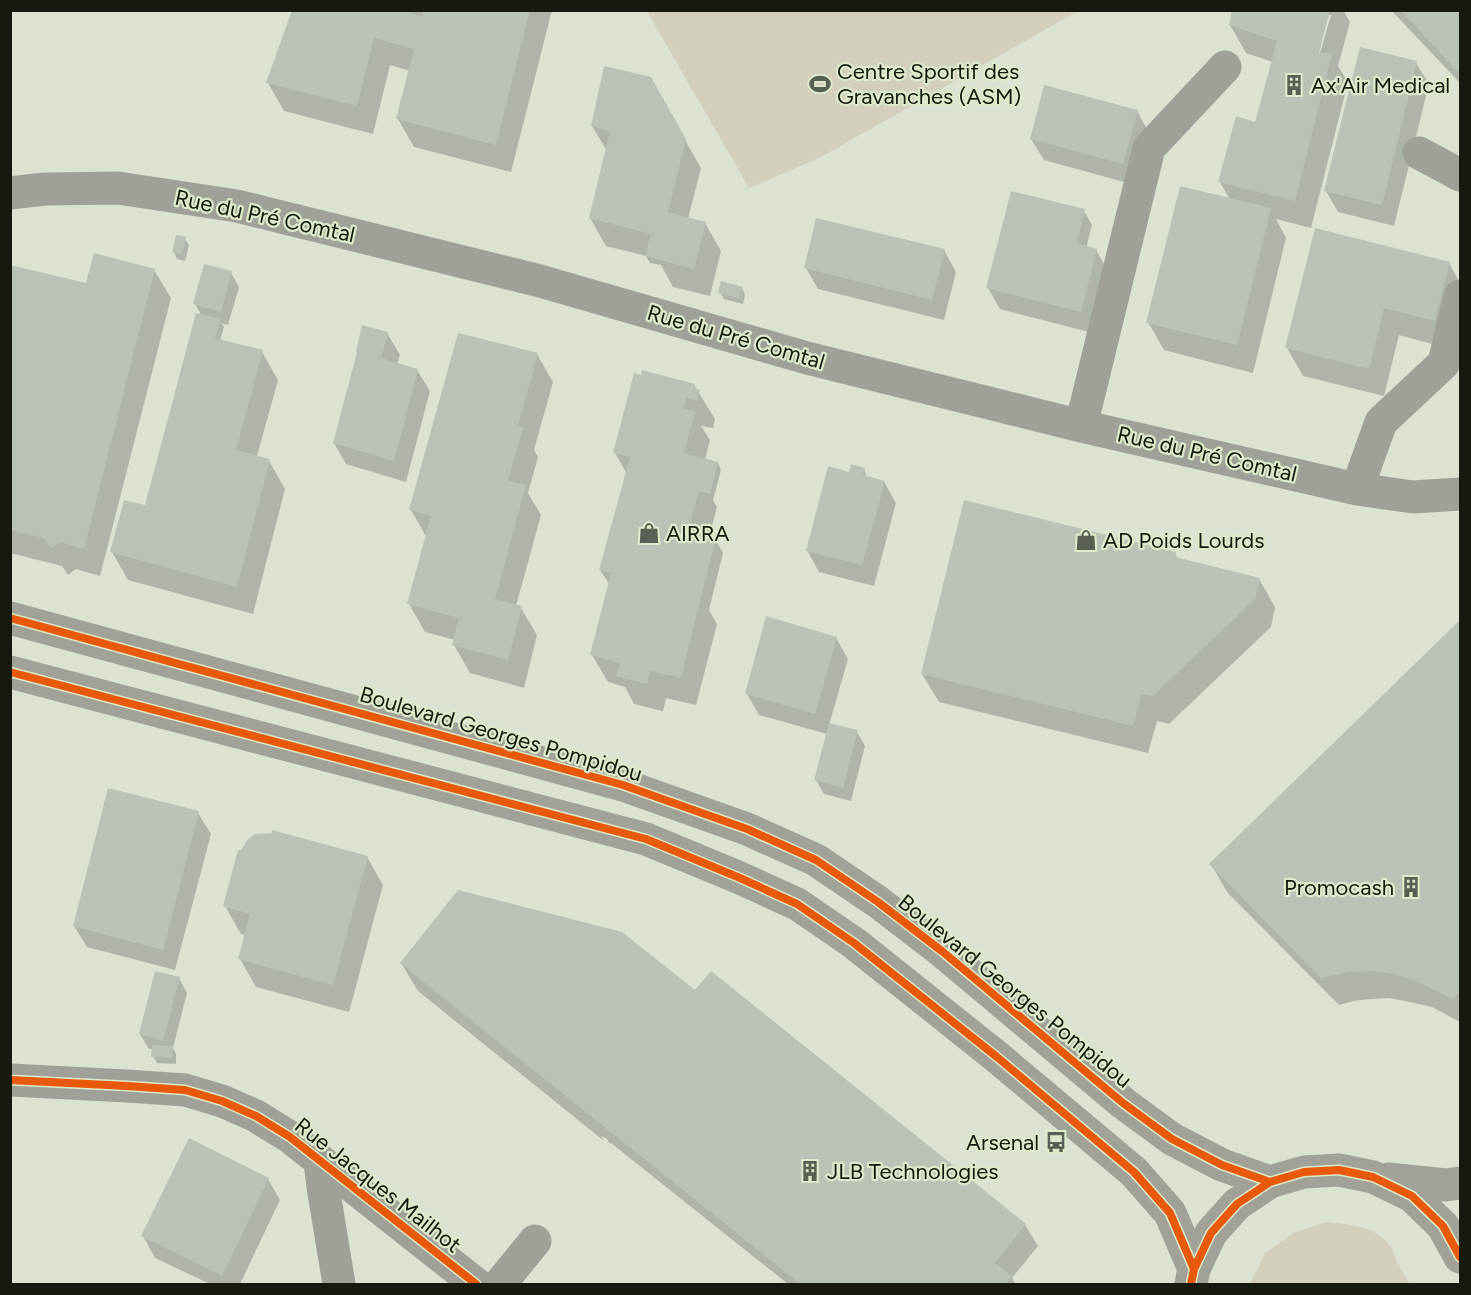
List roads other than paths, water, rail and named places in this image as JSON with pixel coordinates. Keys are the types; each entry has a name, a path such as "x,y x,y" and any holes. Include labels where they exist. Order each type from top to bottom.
{"main road":[{"name":"Boulevard Georges Pompidou","path":"10,618 623,785 747,829 816,860 878,902 952,960 1123,1103 1172,1139 1222,1165 1270,1182"},
{"path":"10,672 646,839 797,904 854,943 997,1057 1134,1172 1170,1213 1192,1277"},
{"path":"1192,1277 1211,1233 1237,1203 1270,1182 1304,1172 1339,1170 1373,1177 1446,1185 1461,1183"},
{"path":"1373,1177 1413,1196 1443,1226 1461,1257"}],"street":[{"path":"1081,426 1149,148 1225,67"},
{"path":"1419,153 1461,175"},
{"name":"Rue du Pré Comtal","path":"10,193 45,189 118,188 237,206 540,281 807,358 1081,426 1357,489 1413,497 1461,494"},
{"path":"1357,489 1381,422 1444,363 1461,296"},
{"name":"Rue Jacques Mailhot","path":"10,1080 185,1090 222,1101 256,1116 290,1137 476,1284"},
{"path":"320,1161 339,1284"},
{"path":"500,1284 535,1241"}],"place":[{"name":"Centre Sportif des Gravanches (ASM)","path":"820,84"},
{"name":"Ax'Air Medical","path":"1294,85"},
{"name":"AIRRA","path":"649,533"},
{"name":"AD Poids Lourds","path":"1086,540"},
{"name":"Promocash","path":"1411,887"},
{"name":"Arsenal","path":"1056,1142"},
{"name":"JLB Technologies","path":"810,1171"}]}
